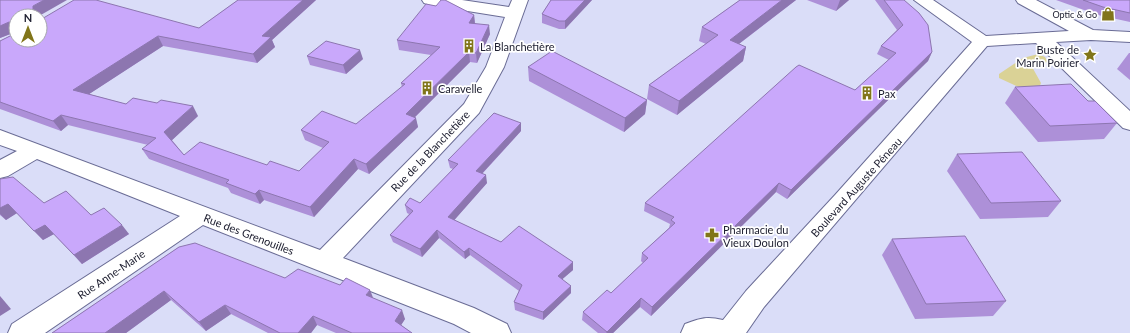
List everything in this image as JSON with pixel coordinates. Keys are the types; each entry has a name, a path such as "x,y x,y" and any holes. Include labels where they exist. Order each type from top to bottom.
{"street":[{"path":"430,0 518,6"},
{"path":"922,0 982,41 1091,35 1130,37"},
{"path":"1024,0 1091,35"},
{"name":"Rue de la Blanchetière","path":"323,263 472,108 495,67 518,6"},
{"path":"1040,37 1130,123"},
{"name":"Boulevard Auguste Péneau","path":"730,333 755,299 848,196 982,41"},
{"name":"Rue des Grenouilles","path":"0,137 323,263 464,316 497,333"},
{"path":"0,170 35,151"},
{"name":"Rue Anne-Marie","path":"22,333 200,215"},
{"path":"695,333 708,329 725,333"}],"shaded area":[{"path":"1038,54 1045,57 1048,62 1031,65 1041,83 1039,88 1025,90 999,78 999,74 1023,58"}],"building":[{"path":"0,0 44,0 33,6 33,8 8,8 8,22 0,26"},
{"path":"74,0 96,0 199,28 238,0 303,0 262,36 271,37 253,54 158,36 73,90 126,104 133,98 157,103 161,100 193,106 164,132 184,155 200,142 267,165 270,161 299,171 329,142 301,130 322,111 356,124 405,84 401,83 440,47 397,40 426,4 436,6 441,0 445,0 474,15 469,23 489,25 476,53 469,52 406,114 416,118 366,164 354,159 310,207 259,190 255,194 226,183 229,180 142,149 156,138 61,115 53,121 0,102 0,41 8,37 8,48 48,48 48,15"},
{"path":"551,0 585,0 565,21 559,21 542,14"},
{"path":"740,0 782,0 730,40 746,47 679,101 649,85 718,35 702,27"},
{"path":"884,0 904,0 919,13 928,25 932,52 791,190 779,183 652,307 641,298 607,332 583,312 607,290 611,293 648,258 642,253 675,223 671,220 674,217 645,203 796,67 799,65 855,90 896,53 881,46 903,25"},
{"path":"1083,0 1130,0 1130,13 1103,7"},
{"path":"326,41 360,50 343,65 307,56"},
{"path":"552,51 647,100 625,118 528,67"},
{"path":"1071,84 1088,101 1095,101 1117,123 1050,126 1015,87"},
{"path":"494,113 521,123 476,171 486,175 448,217 501,242 519,226 573,262 558,276 571,286 543,312 514,302 522,285 469,248 464,252 437,230 420,249 390,235 413,211 405,205 410,198 420,203 458,164 448,160"},
{"path":"1022,152 1061,201 991,203 957,154"},
{"path":"13,177 44,203 66,191 91,215 104,208 122,225 74,255 45,225 34,231 8,204 0,208 0,179"},
{"path":"965,236 1006,301 926,304 892,239"},
{"path":"195,243 285,278 298,269 340,285 346,278 370,290 366,295 402,310 395,321 412,333 352,333 313,316 298,333 280,333 225,305 199,322 164,291 105,333 52,333 179,247"}],"place":[{"name":"Optic & Go","path":"1108,14"},
{"name":"La Blanchetière","path":"469,46"},
{"name":"Buste de Marin Poirier","path":"1090,55"},
{"name":"Caravelle","path":"427,88"},
{"name":"Pax","path":"867,93"},
{"name":"Pharmacie du Vieux Doulon","path":"712,235"}]}
